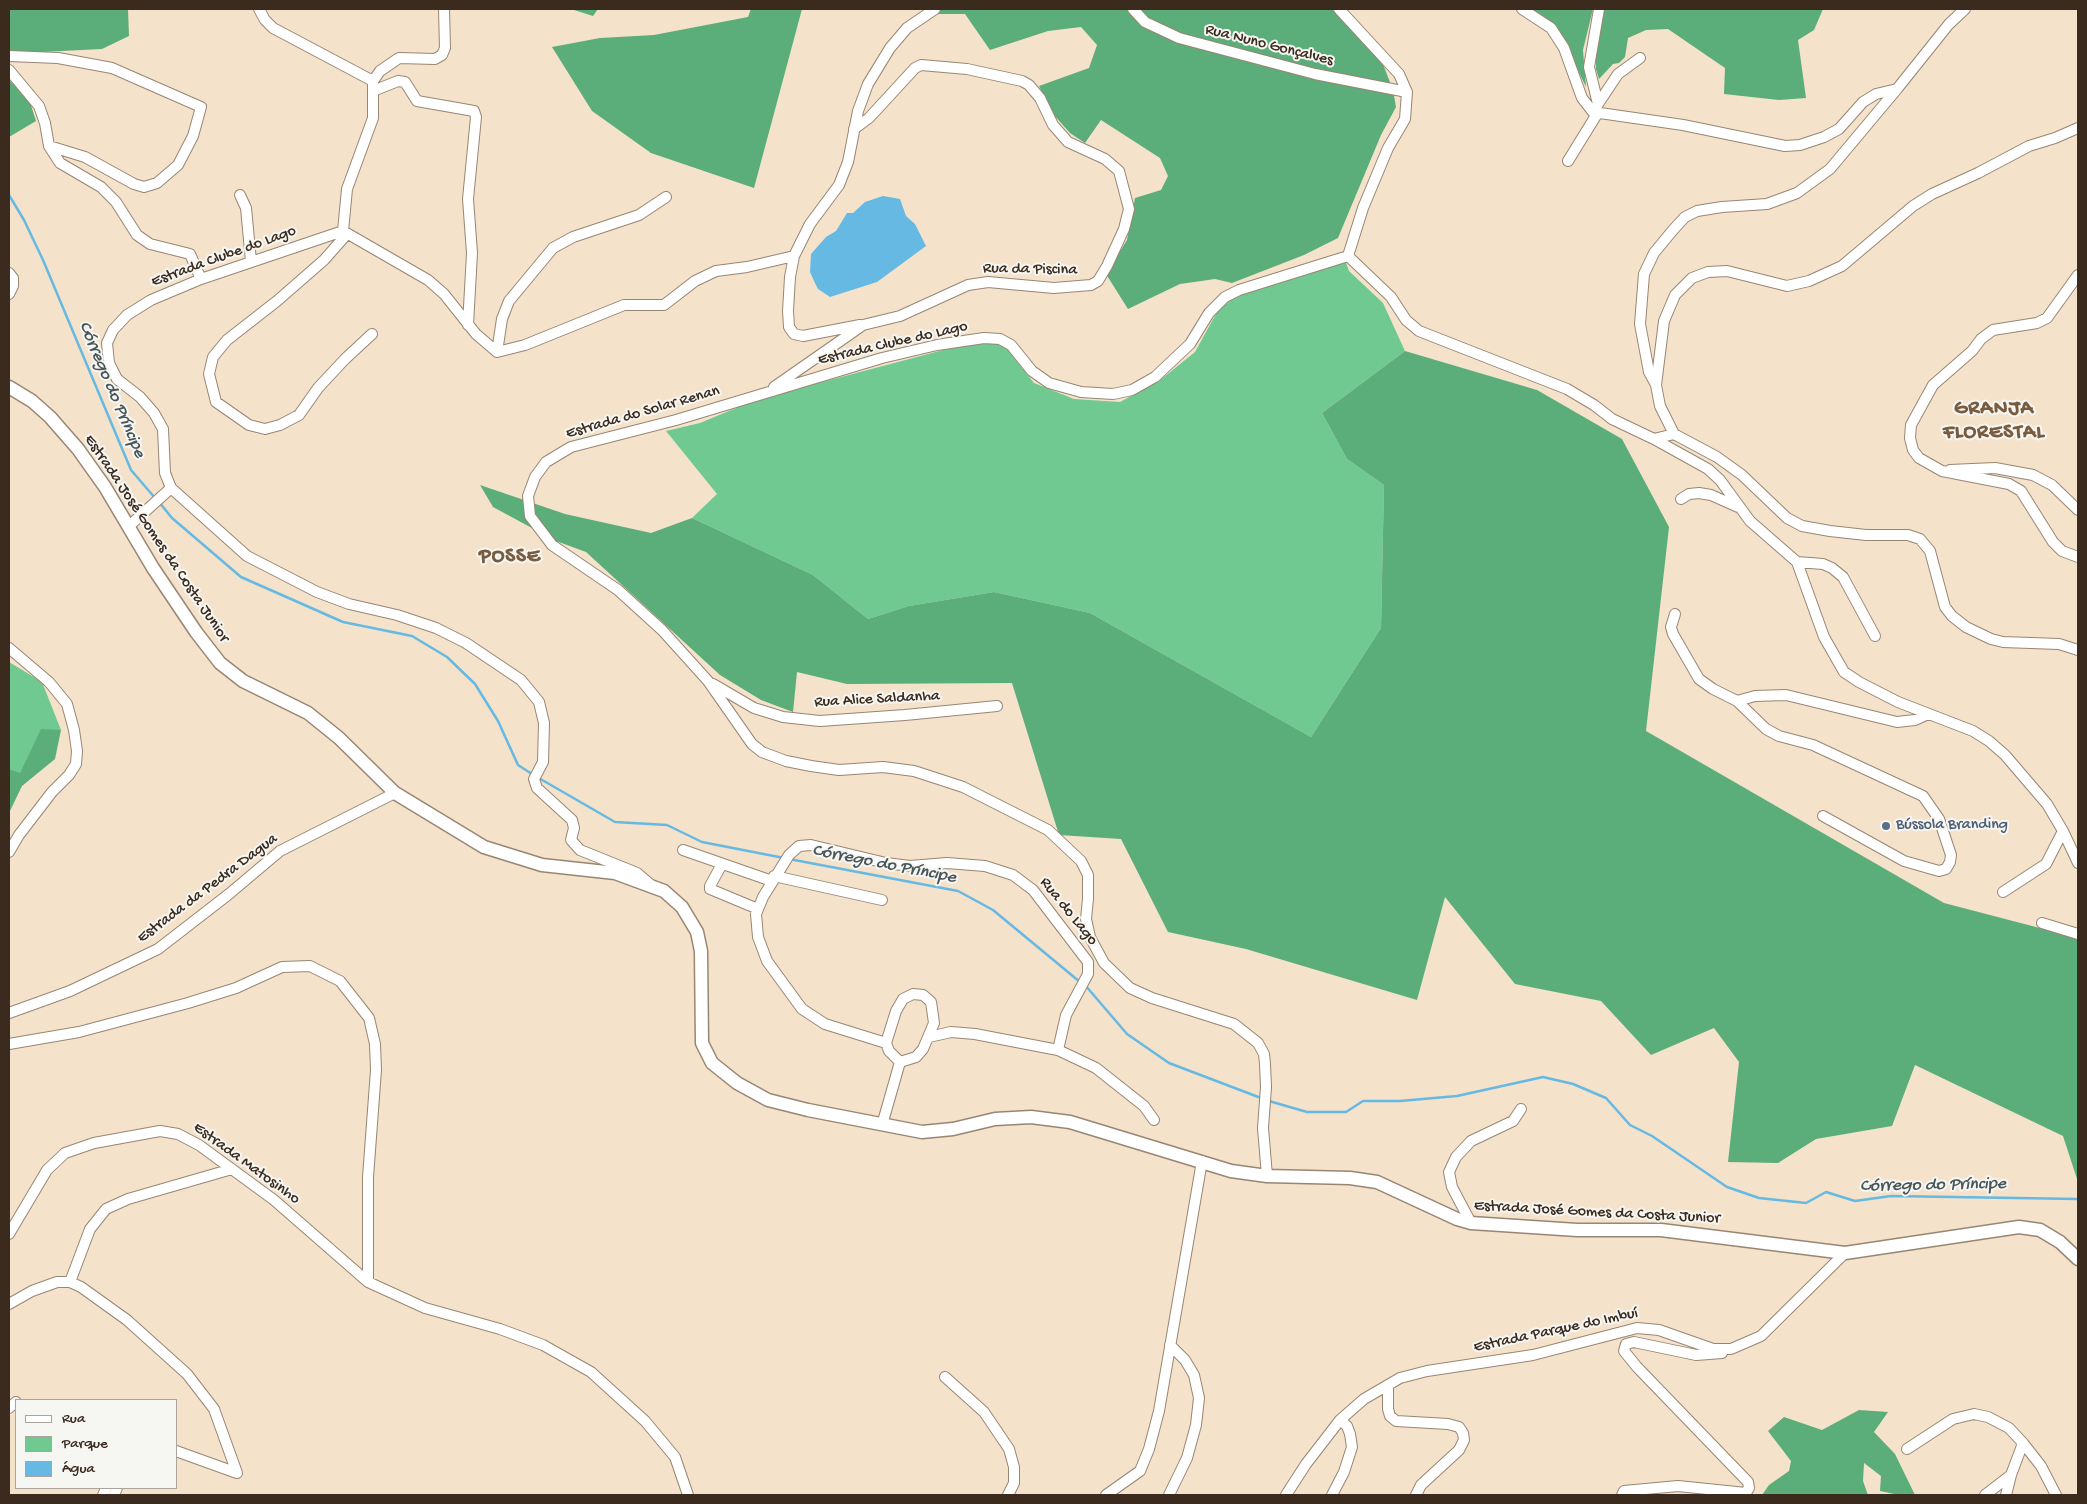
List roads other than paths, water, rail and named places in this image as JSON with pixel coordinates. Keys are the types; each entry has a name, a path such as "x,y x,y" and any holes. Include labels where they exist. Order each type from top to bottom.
{"street":[{"path":"259,9 265,20 274,28 373,86 398,81 404,82 417,101 474,111 476,116 468,199 472,253 468,325"},
{"path":"372,334 345,359 299,415 280,425 266,428 249,425 216,402 209,374 213,357 227,340 277,301 324,260 345,232 347,189 373,118 373,86 380,71 399,58 435,59 442,55 445,48 444,9"},
{"name":"Rua da Piscina","path":"854,129 869,118 915,68 921,66 967,69 1022,81 1029,85 1040,98 1053,125 1068,142 1105,159 1119,171 1129,209 1124,229 1098,281 1083,287 1054,288 988,282 968,285 900,316 803,336 794,334 788,327 790,277 794,256 810,224 839,186 848,162 854,129 868,84 890,48 907,28 935,9"},
{"name":"Rua Nuno Gonçalves","path":"1133,9 1145,22 1179,38 1315,74 1407,92"},
{"path":"1339,9 1399,74 1407,92 1405,119 1388,148 1363,208 1348,256 1391,297 1406,320 1419,331 1566,389 1594,404 1612,419 1654,439 1708,469 1720,480 1750,521 1797,562 1824,637 1844,672 1890,698 1973,732 1989,741 2005,755 2046,804 2063,831 2078,863"},
{"path":"1522,9 1551,28 1564,48 1582,98 1596,110 1683,125 1785,146 1800,145 1824,137 1838,129 1863,102 1876,94 1897,89"},
{"path":"1596,110 1589,66 1599,9"},
{"path":"1964,9 1948,24 1830,169 1797,193 1767,204 1697,211 1685,218 1654,253 1644,274 1640,324 1649,372 1656,385 1660,406 1674,434 1717,457 1742,475 1794,523 1830,531 1866,535 1908,534 1920,539 1930,551 1945,607 1952,616 1978,634 2004,642 2059,644 2078,650"},
{"path":"9,56 58,58 112,68 201,107 194,136 178,165 157,183 144,187 134,184 86,157 49,146"},
{"path":"1568,161 1618,74 1640,58"},
{"path":"9,70 39,106 45,123 49,146 60,163 101,187 116,202 136,235 150,244 190,254 201,278"},
{"path":"1656,385 1664,321 1675,295 1692,278 1708,272 1727,271 1787,286 1809,281 1842,266 1913,206 1932,194 1978,173 2029,146 2078,128"},
{"path":"240,195 246,208 252,261"},
{"path":"497,352 502,319 509,301 553,248 573,237 639,215 666,197"},
{"path":"345,232 428,280 444,294 468,325 497,352"},
{"name":"Estrada Clube do Lago","path":"168,490 165,473 163,429 154,413 140,397 117,379 109,363 107,344 113,330 127,315 151,300 201,278 345,232"},
{"path":"497,352 525,346 624,306 664,305 695,281 716,271 747,267 794,256"},
{"name":"Estrada Clube do Lago","path":"798,382 937,345 984,338 1000,339 1011,345 1032,371 1049,383 1081,392 1113,394 1132,390 1155,377 1190,344 1209,313 1225,297 1239,290 1348,256"},
{"path":"9,273 13,278 13,286 9,294"},
{"path":"2078,276 2047,318 2037,323 1993,330 1933,385 1911,425 1910,438 1913,450 1919,458 1942,471 2009,484 2021,491 2053,542 2062,551 2078,557"},
{"name":"Rua da Piscina","path":"763,394 863,324"},
{"name":"Estrada do Solar Renan","path":"798,382 676,420 571,447 546,462 535,478 528,496 530,516 552,544 618,590 662,630 708,681 752,744 762,752 786,761 839,770 883,767 914,771 963,787 1048,830 1081,861 1088,874 1086,919 1090,937 1104,963 1130,988 1152,998 1234,1024 1248,1034 1264,1054 1266,1087 1263,1111 1267,1176"},
{"name":"Estrada José Gomes da Costa Junior","path":"9,387 32,401 50,417 78,449 106,487 153,568 220,664 243,681 308,713 339,738 395,793 484,847 542,865 615,873 650,884 664,891 682,907 697,932 701,951 700,1009 702,1043 712,1064 737,1083 768,1100 922,1132 953,1130 995,1119 1031,1117 1070,1122 1231,1171 1267,1176 1362,1179 1386,1185 1457,1220 1471,1223 1577,1230 1661,1230 1845,1254 2019,1226 2040,1230 2060,1242 2078,1259"},
{"path":"1654,439 1674,434"},
{"path":"1942,471 1961,468 1995,468 2033,475 2052,485 2078,510"},
{"path":"129,526 168,490 254,560 317,592 349,604 436,628 466,643 521,680 539,702 544,723 543,762 537,775 537,788 572,820 574,828 571,840 580,850 637,873 650,884"},
{"path":"1681,499 1689,494 1700,493 1711,495 1739,508"},
{"path":"1797,562 1823,564 1838,572 1855,597 1875,636"},
{"path":"1674,614 1671,627 1673,634 1699,679 1712,689 1737,701 1766,729 1779,736 1813,745 1923,796 1939,819 1951,855 1950,862 1946,869 1939,871 1904,861 1823,816"},
{"path":"9,648 50,682 67,704 77,751 76,764 69,775 52,792 19,835 9,852"},
{"name":"Rua Alice Saldanha","path":"708,681 754,708 783,717 811,720 905,715 997,706"},
{"path":"1737,701 1755,696 1786,695 1896,722 1915,720 1928,714"},
{"name":"Estrada da Pedra Dagua","path":"9,1013 70,991 158,949 230,894 280,852 395,793"},
{"path":"2004,892 2046,864 2063,831"},
{"name":"Rua do Lago","path":"773,878 798,846 810,845 886,863 910,866 947,863 985,866 1013,875 1033,890 1080,949 1088,962 1088,974 1066,1014 1058,1050"},
{"path":"683,850 722,864 773,878 882,900"},
{"path":"722,864 710,889 758,908"},
{"path":"773,878 756,914 758,937 766,961 802,1009 825,1024 886,1043"},
{"path":"2042,923 2078,934"},
{"path":"9,1044 79,1032 188,1003 236,988 282,968 310,966 340,981 369,1018 375,1044 376,1070 368,1177 368,1282"},
{"path":"913,994 923,995 931,1002 934,1023 929,1037 916,1057 900,1062 889,1051 886,1043 896,1011 904,998 913,994"},
{"path":"929,1037 951,1032 975,1034 1058,1050 1096,1068 1144,1106 1154,1120"},
{"path":"882,1125 900,1062"},
{"path":"1471,1223 1452,1187 1450,1172 1456,1157 1471,1141 1513,1121 1521,1109"},
{"name":"Estrada Matosinho","path":"9,1234 48,1170 65,1153 94,1143 160,1131 178,1134 199,1145 274,1200 368,1282 425,1308 500,1329 544,1345 591,1372 644,1420 675,1457 688,1495"},
{"path":"1106,1495 1140,1471 1149,1449 1159,1411 1202,1161"},
{"path":"70,1282 90,1229 106,1209 128,1199 232,1169"},
{"name":"Estrada Parque do Imbuí","path":"1286,1495 1306,1464 1340,1420 1364,1399 1400,1378 1427,1371 1533,1355 1637,1328 1659,1330 1713,1349 1731,1348 1761,1336 1845,1254"},
{"path":"9,1304 32,1291 57,1282 70,1282 81,1287 127,1320 187,1374 214,1409 237,1473 178,1452"},
{"path":"1622,1495 1624,1491 1678,1486 1746,1493 1749,1488 1748,1482 1624,1351 1626,1344 1634,1342 1696,1355 1715,1355 1731,1348"},
{"path":"1169,1495 1187,1458 1196,1424 1199,1398 1194,1376 1185,1360 1170,1345"},
{"path":"945,1377 984,1412 1009,1449 1014,1467 1014,1483 1008,1495"},
{"path":"1388,1385 1388,1409 1390,1416 1396,1421 1448,1424 1459,1427 1463,1433 1464,1440 1459,1450 1421,1485 1416,1495"},
{"path":"1907,1449 1953,1419 1974,1414 1988,1417 2008,1428 2023,1443 2041,1466 2056,1495"},
{"path":"1332,1495 1344,1472 1352,1447 1347,1426 1340,1420"},
{"path":"2006,1495 2023,1443"},
{"path":"1985,1495 2011,1475"}],"water":[{"path":"883,196 900,199 906,216 915,224 926,246 877,282 830,297 818,289 810,272 811,254 826,237 836,231 847,213 853,213 865,202"}],"waterway":[{"name":"Córrego do Príncipe","path":"9,195 24,220 43,260 131,470 155,498"},
{"name":"Córrego do Príncipe","path":"159,502 172,518 241,577 343,622 412,636 447,657 475,684 498,721 518,765 532,774"},
{"name":"Córrego do Príncipe","path":"537,777 615,822 667,825 702,842 784,858"},
{"name":"Córrego do Príncipe","path":"789,859 958,891 993,910 1080,982"},
{"name":"Córrego do Príncipe","path":"1085,985 1127,1034 1169,1063 1261,1098"},
{"name":"Córrego do Príncipe","path":"1269,1101 1307,1112 1346,1112 1363,1101 1400,1101 1457,1096 1543,1077 1573,1084 1606,1098 1630,1125 1652,1136 1727,1187 1759,1198 1806,1203 1826,1192 1855,1201 1891,1196 2078,1199"}],"place":[{"name":"Bússola Branding","path":"1886,826"}],"district":[{"name":"GRANJA FLORESTAL","path":"1994,422"},
{"name":"POSSE","path":"510,558"}]}
